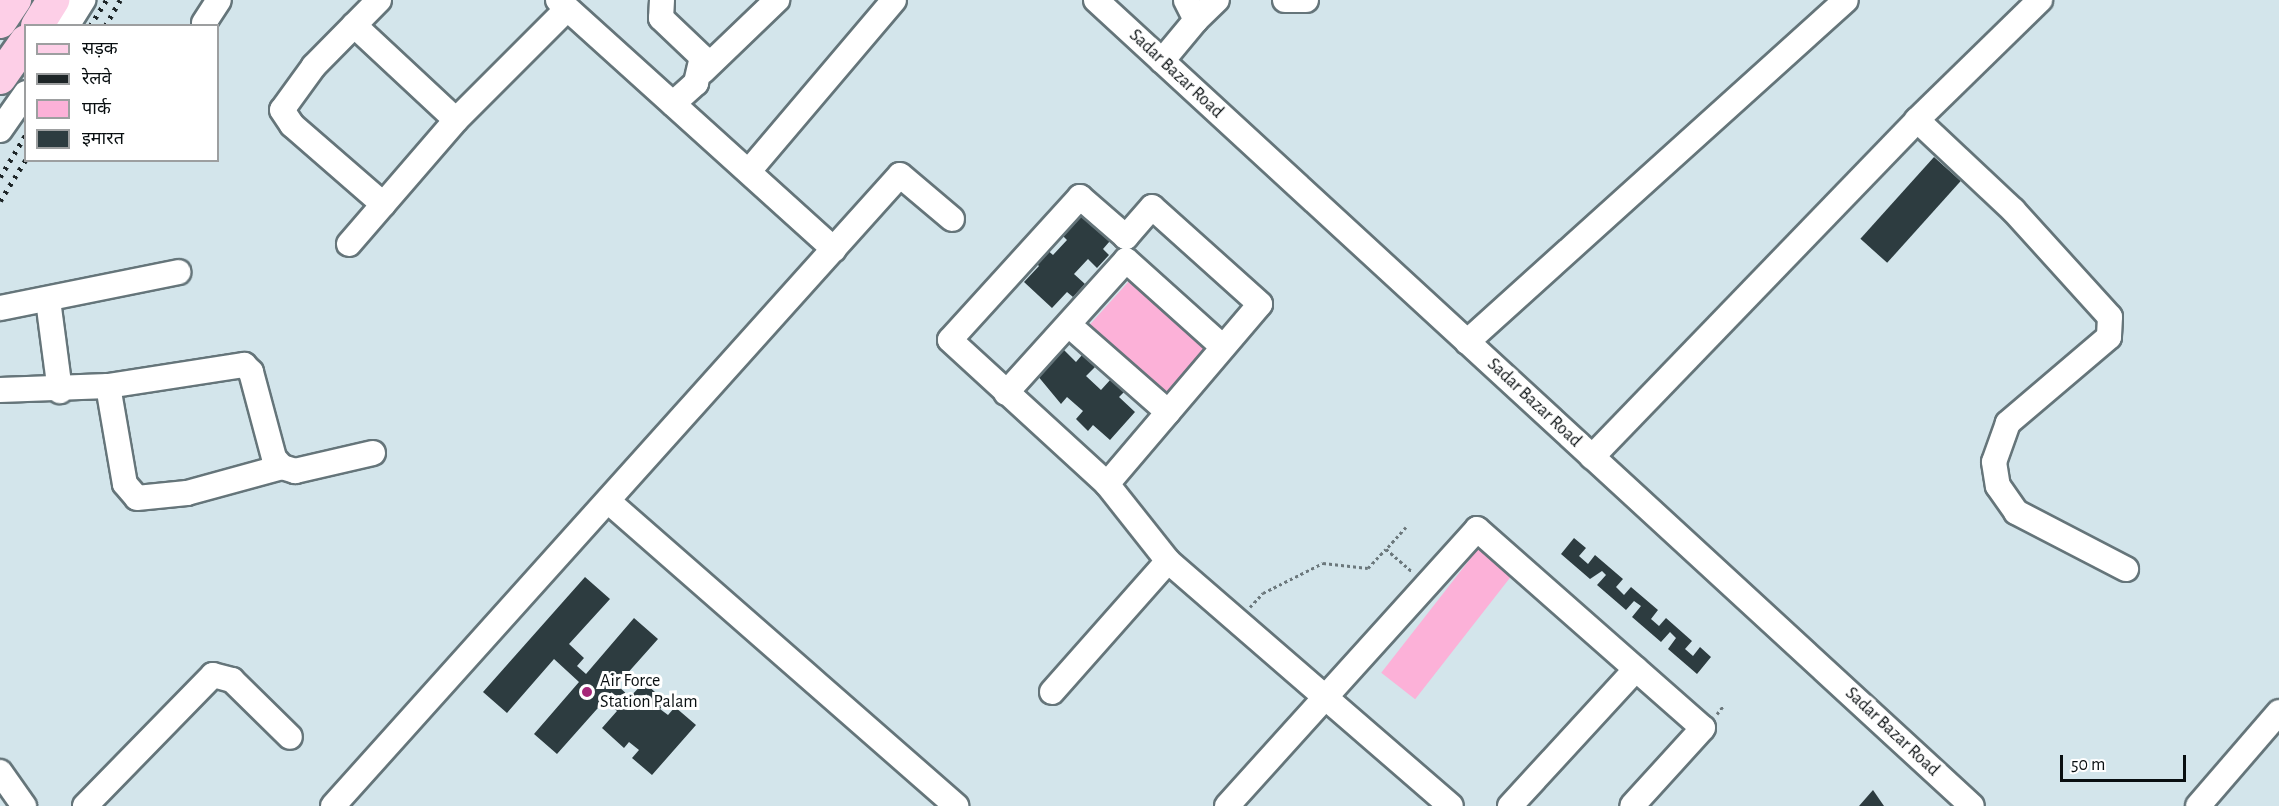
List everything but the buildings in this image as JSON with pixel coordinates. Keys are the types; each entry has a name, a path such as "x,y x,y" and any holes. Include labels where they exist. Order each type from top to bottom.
{"main road":[{"path":"0,22 15,0"},
{"path":"38,24 53,0"},
{"path":"0,78 24,44"}],"street":[{"path":"69,24 83,0"},
{"path":"204,23 219,0"},
{"path":"379,0 287,97 282,110 292,125 383,204"},
{"path":"662,0 661,18 702,57 703,71"},
{"path":"673,104 703,71 777,0"},
{"path":"749,171 894,0"},
{"name":"Sadar Bazar Road","path":"1096,0 1972,806"},
{"path":"1162,61 1191,10 1217,0"},
{"path":"1285,0 1306,0"},
{"path":"1467,342 1846,0"},
{"path":"1592,457 1917,120 2040,0"},
{"path":"349,244 456,120 562,4 834,249"},
{"path":"354,25 456,120"},
{"path":"0,130 24,96"},
{"path":"1917,120 2013,210 2110,317 2109,337 2008,423 1994,462 1998,486 2016,512 2126,569"},
{"path":"333,806 900,175 952,219"},
{"path":"1223,347 1126,249 1080,197 950,340 1107,484 1168,561 1326,694 1451,806"},
{"path":"1006,393 1069,325 1126,249 1152,207 1260,304 1107,484"},
{"path":"0,308 178,272"},
{"path":"48,300 60,391"},
{"path":"1069,325 1168,412"},
{"path":"0,390 60,391 108,386 243,365 250,372 274,458 282,467 295,471 373,453"},
{"path":"108,386 125,484 137,498 187,493 282,467"},
{"path":"608,501 956,806"},
{"path":"1227,806 1477,529 1703,728 1632,806"},
{"path":"1052,692 1168,561"},
{"path":"1510,806 1636,669"},
{"path":"85,806 213,675 232,680 290,737"},
{"path":"2198,806 2279,712"},
{"path":"0,772 18,804"}],"path":[{"path":"1239,619 1263,593 1323,563 1368,568 1406,527"},
{"path":"1386,549 1426,585"}],"green space":[{"path":"1130,280 1207,349 1165,395 1089,326"},
{"path":"1481,545 1515,571 1415,699 1381,673"}],"railway":[{"path":"91,24 106,0"},
{"path":"106,24 120,0"},
{"path":"0,177 24,137"},
{"path":"0,201 24,162"}],"place":[{"name":"Air Force Station Palam","path":"587,692"}]}
